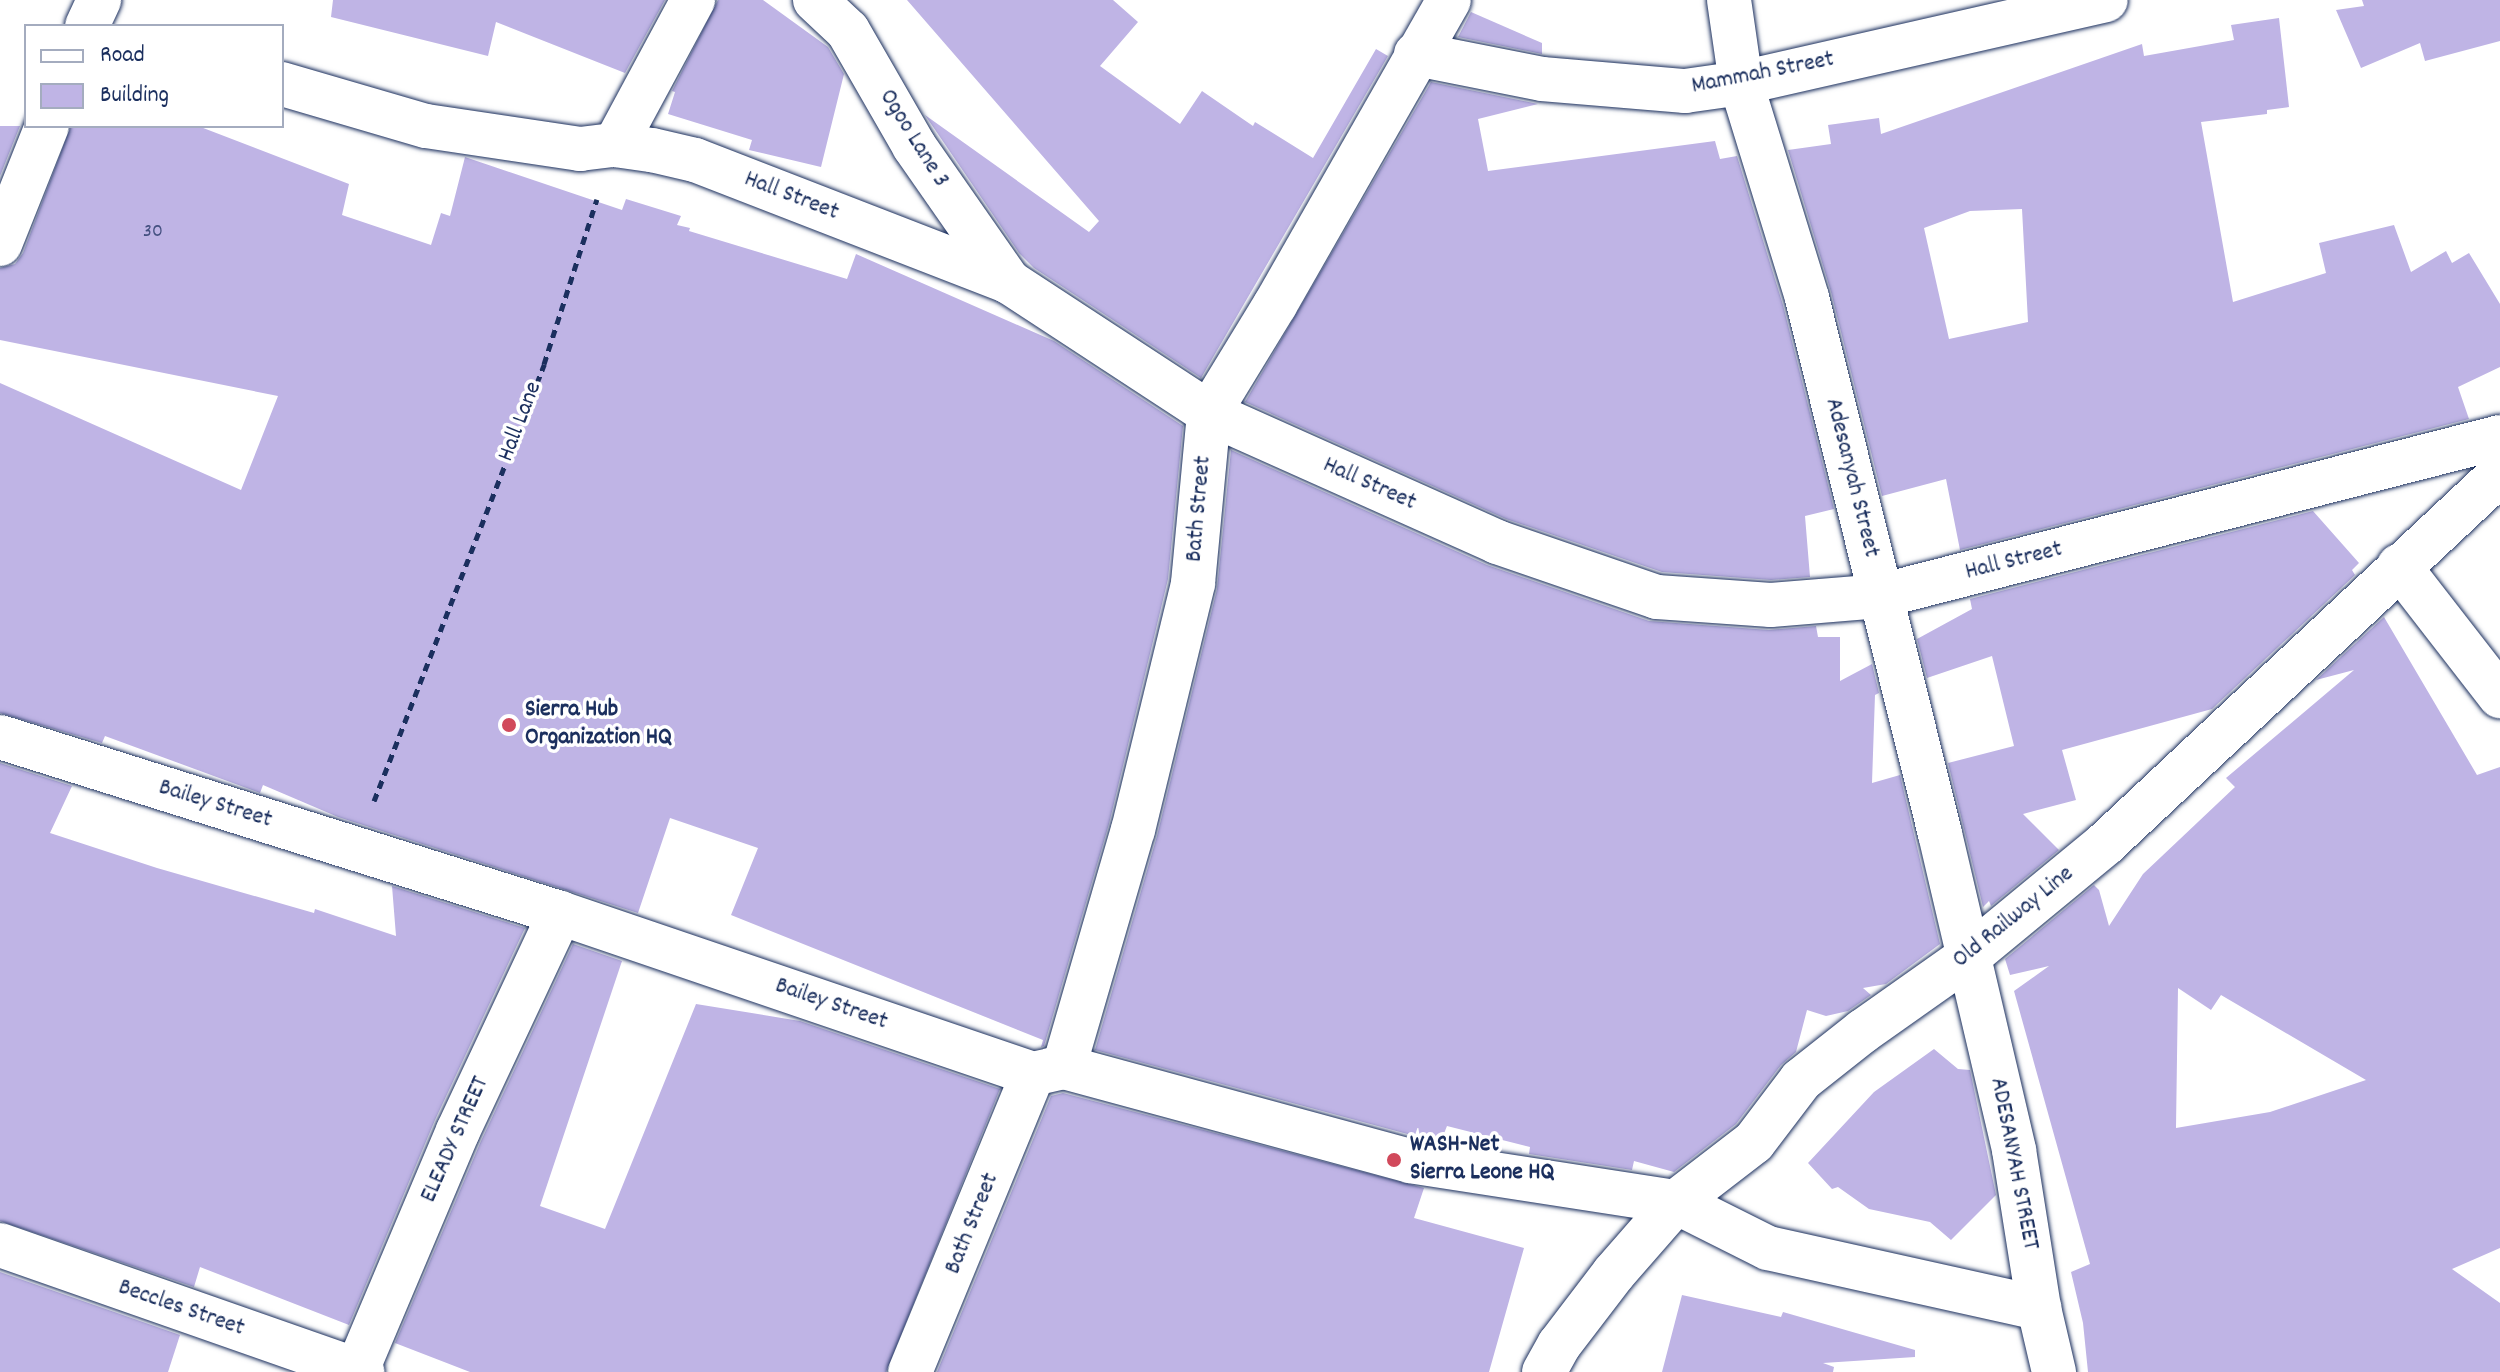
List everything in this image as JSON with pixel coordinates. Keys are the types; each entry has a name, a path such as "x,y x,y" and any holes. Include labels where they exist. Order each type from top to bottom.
{"street":[{"path":"88,24 99,0"},
{"path":"615,145 693,0"},
{"name":"Ogoo Lane 3","path":"815,0 848,31 914,146 1009,282"},
{"name":"Bath Street","path":"910,1372 1049,1070 1133,830 1193,583 1209,413 1275,305 1449,0"},
{"name":"Adesanyah Street","path":"1729,0 1741,83 1807,298 1968,957"},
{"name":"Mammah Street","path":"1416,54 1542,79 1685,91 1741,83 2106,0"},
{"name":"Hall Street","path":"284,85 426,126 580,149 615,145 695,160 1009,282 1209,413 1497,542 1657,597 1771,605 1880,596 2500,437"},
{"path":"0,244 46,128"},
{"name":"Old Railway Line","path":"1544,1372 1559,1345 1614,1273 1676,1202 1754,1142 1801,1080 1863,1031 1968,957 2105,844 2500,474"},
{"path":"2399,566 2500,696"},
{"name":"Bailey Street","path":"0,737 1049,1070 1410,1161 1676,1202 1768,1248 2039,1308"},
{"name":"ELEADY STREET","path":"359,1371 458,1131 560,913"},
{"name":"ADESANYAH STREET","path":"1968,957 2014,1150 2039,1308 2054,1372"},
{"name":"Beccles Street","path":"0,1245 359,1371"}],"path":[{"name":"Hall Lane","path":"355,849 544,364 615,145"}],"building":[{"path":"333,0 665,0 625,73 496,22 488,56 331,17"},
{"path":"718,0 763,0 828,47 844,74 821,167 749,150 752,140 668,114 675,92 672,91"},
{"path":"907,0 1113,0 1138,22 1100,66 1180,124 1202,91 1253,126 1255,122 1313,158 1376,49 1388,56 1201,378 1034,268 1019,253 925,115 1089,232 1099,221"},
{"path":"2362,0 2500,0 2500,41 2425,61 2420,43 2361,68 2336,10 2364,6"},
{"path":"1471,12 1542,43 1542,54 1458,37"},
{"path":"2279,18 2289,107 2267,110 2267,114 2201,122 2233,302 2326,273 2319,243 2394,225 2411,272 2446,251 2452,263 2469,253 2500,304 2500,367 2458,387 2469,419 1960,550 1946,479 1882,496 1831,292 1788,150 1831,144 1828,125 1879,118 1881,134 2142,44 2144,56 2234,40 2231,25","holes":["2022,209 2028,322 1949,339 1924,228 1970,211"]},
{"path":"1431,82 1538,104 1478,119 1488,171 1715,141 1720,159 1737,156 1783,305 1834,509 1805,516 1810,577 1771,580 1662,572 1506,519 1245,402"},
{"path":"0,126 20,126 0,176"},
{"path":"70,128 203,128 349,184 342,215 431,245 441,213 450,216 465,157 622,210 626,199 681,216 677,225 690,228 689,231 847,279 856,254 1054,341 1183,426 1168,579 1109,824 1044,1046 1041,1047 1043,1040 731,915 758,848 670,818 638,913 338,817 263,785 260,793 105,736 102,743 0,713 0,383 241,490 278,396 0,340 0,268 15,264 23,253"},
{"path":"1231,450 1487,565 1649,621 1769,630 1816,626 1818,637 1840,637 1840,681 1872,664 1879,693 1875,695 1872,783 1900,775 1940,944 1886,984 1863,988 1871,995 1848,1011 1826,1016 1807,1010 1796,1052 1781,1065 1736,1124 1674,1172 1634,1161 1632,1170 1529,1154 1530,1147 1447,1126 1441,1141 1415,1136 1095,1050 1157,836 1217,589"},
{"path":"2313,511 2359,563 2352,570 2355,575 2212,709 2062,750 2076,800 2023,814 2059,850 1991,906 1989,901 1983,907 1948,763 2014,746 1992,656 1927,678 1917,639 1972,609 1970,599"},
{"path":"2384,617 2477,775 2500,767 2500,1248 2452,1269 2500,1303 2500,1372 2088,1372 2083,1323 2071,1272 2090,1264 2014,991 2049,966 2010,975 2005,959 2094,885 2099,890 2109,926 2143,874 2235,787 2226,778 2354,670 2316,680","holes":["2178,988 2211,1010 2221,995 2366,1080 2270,1112 2176,1128"]},
{"path":"0,763 72,786 50,833 157,868 314,913 315,909 396,936 392,886 525,928 435,1120 349,1325 200,1267 194,1287 0,1221"},
{"path":"573,944 622,961 540,1206 605,1229 696,1004 800,1021 1000,1089 886,1372 470,1372 395,1343 481,1141"},
{"path":"1934,1049 1958,1069 1970,1070 1996,1195 1951,1240 1930,1222 1869,1209 1838,1187 1832,1189 1808,1163 1874,1092"},
{"path":"1063,1093 1424,1188 1414,1218 1524,1248 1489,1372 937,1372 1051,1096"},
{"path":"0,1272 180,1335 168,1372 0,1372"},
{"path":"1682,1295 1781,1317 1783,1312 1915,1350 1915,1357 1823,1363 1834,1367 1833,1372 1662,1372"}],"place":[{"name":"Sierra Hub Organization HQ","path":"509,725"},
{"name":"WASH-Net Sierra Leone HQ","path":"1394,1160"}]}
